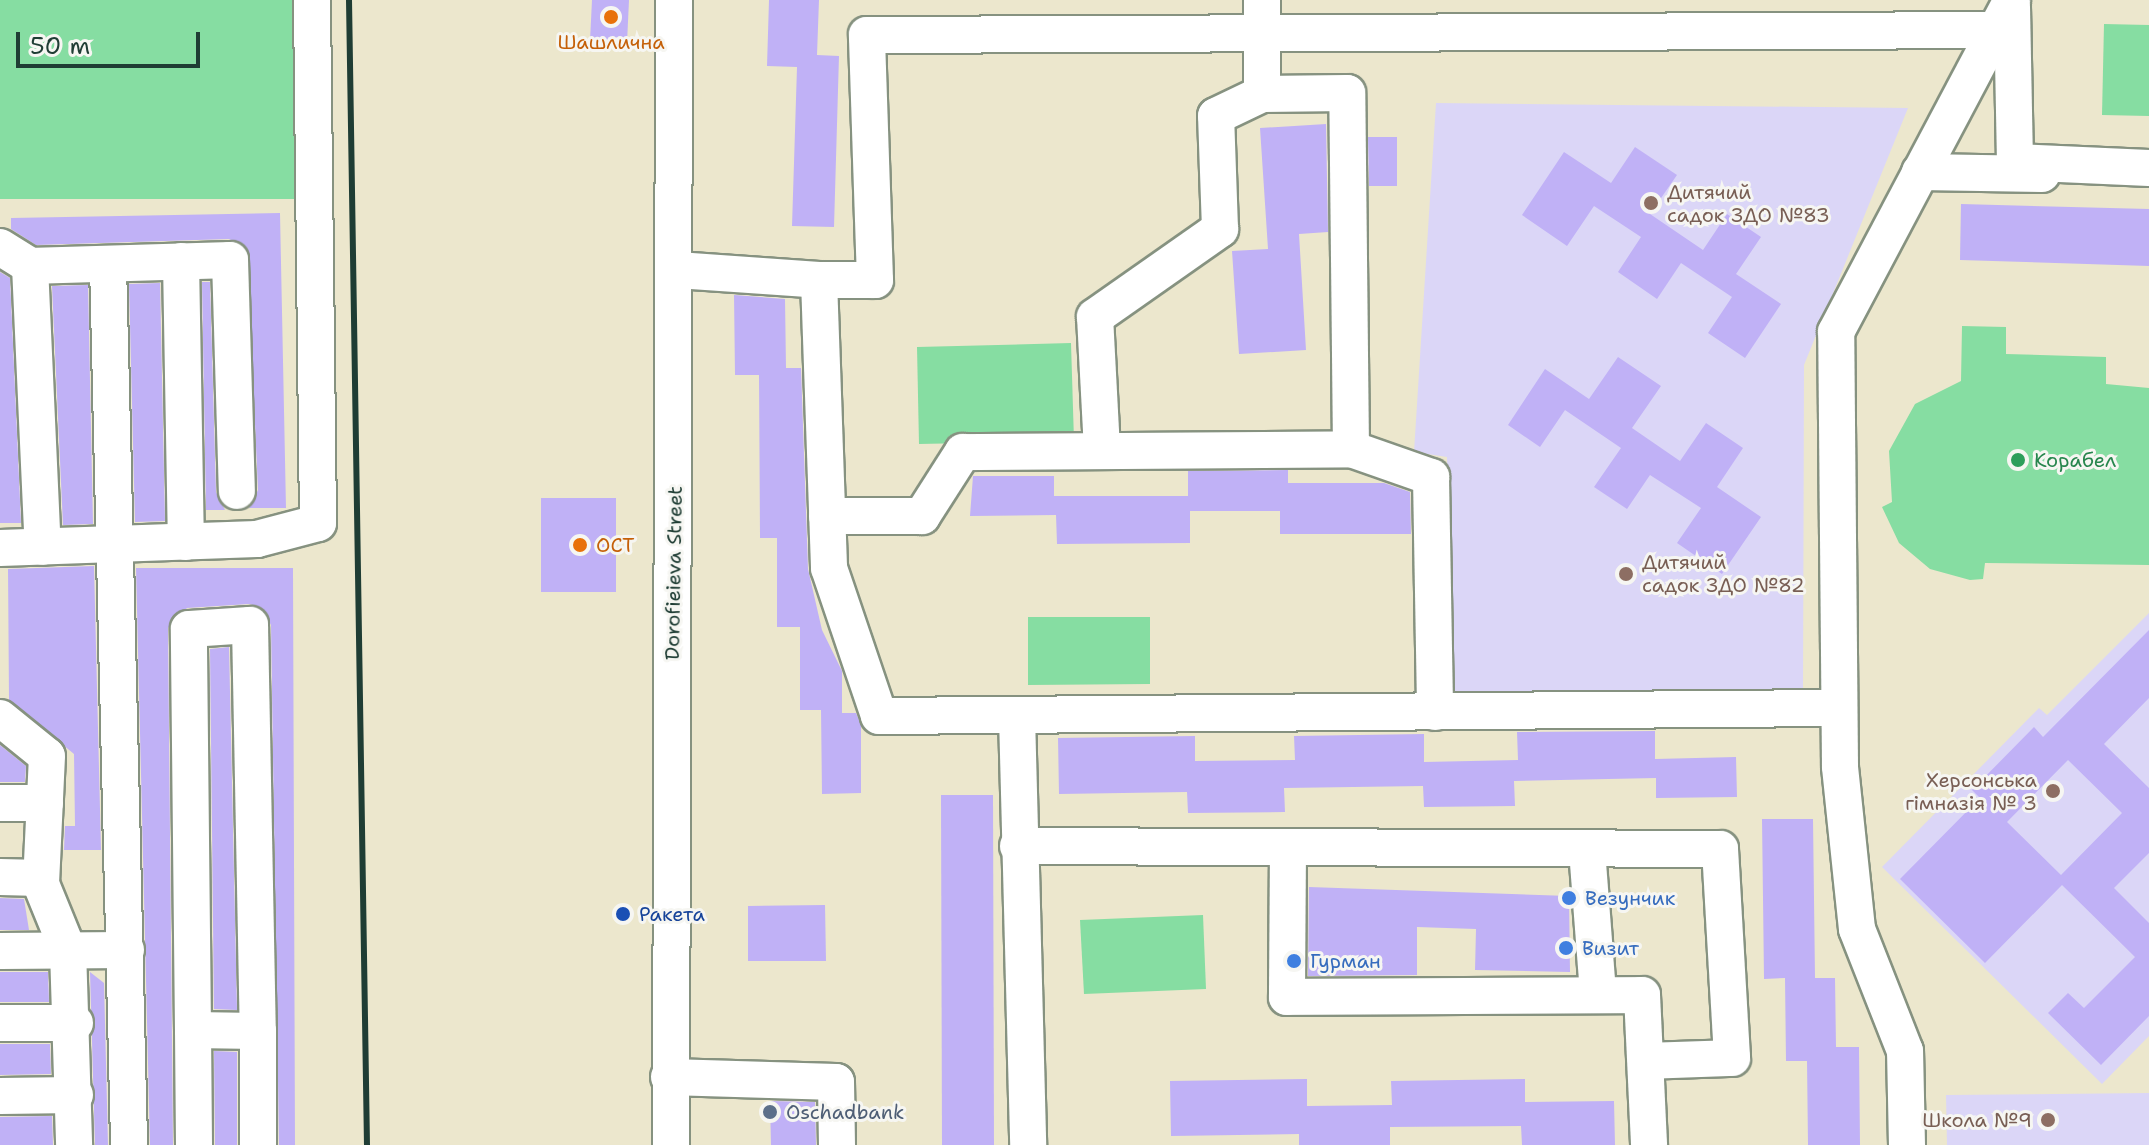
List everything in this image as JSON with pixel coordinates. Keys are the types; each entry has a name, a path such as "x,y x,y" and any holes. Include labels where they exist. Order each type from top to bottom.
{"street":[{"path":"0,548 257,539 318,523 312,0"},
{"name":"Dorofieieva Street","path":"671,1145 669,1077 677,270 674,0"},
{"path":"677,270 819,280 875,280 867,35 1262,17 2007,11"},
{"path":"2007,11 2015,162 2149,168"},
{"path":"1907,1145 1905,1051 1857,929 1838,708 1836,332 2007,11"},
{"path":"1262,17 1262,94"},
{"path":"1102,450 1095,317 1220,229 1216,116 1262,94 1347,93 1351,449"},
{"path":"1920,172 2149,175"},
{"path":"43,547 15,257 108,264 230,260 237,491"},
{"path":"181,261 186,542"},
{"path":"108,264 118,544 129,1145"},
{"path":"819,280 829,568 879,716 1838,708"},
{"path":"827,516 922,516 963,452 1351,449 1431,477 1435,712"},
{"path":"194,1145 189,629 250,625 258,1145"},
{"path":"1017,716 1028,1145"},
{"path":"5,727 47,756 41,878 68,950 75,1023 74,1145"},
{"path":"0,803 45,803"},
{"path":"1018,846 1720,849 1732,1058 1648,1061"},
{"path":"1288,848 1287,997 1642,995 1648,1061 1649,1145"},
{"path":"1587,850 1598,994"},
{"path":"0,877 41,878"},
{"path":"0,951 126,950"},
{"path":"0,1023 75,1023"},
{"path":"193,1030 258,1031"},
{"path":"669,1077 836,1082 837,1145"},
{"path":"0,1096 75,1095"}],"shaded area":[{"path":"1436,103 1908,108 1804,365 1803,696 1452,691 1447,457 1414,452"},
{"name":"Херсонська гімназія № 3","path":"2149,613 2149,1036 2102,1084 1882,867 2039,708 2047,715"},
{"name":"Школа №9","path":"2149,1093 2149,1145 1947,1145 1946,1095"}],"green space":[{"path":"0,0 313,0 316,199 0,199"},
{"path":"2104,24 2149,25 2149,116 2102,115"},
{"name":"Корабел","path":"1962,326 2006,327 2006,354 2106,357 2106,384 2149,388 2149,565 1985,563 1983,579 1970,580 1930,569 1899,543 1882,507 1892,502 1889,451 1915,404 1961,381"},
{"path":"1071,343 1074,441 919,444 917,347"},
{"path":"1028,617 1150,617 1150,684 1028,685"},
{"path":"1203,915 1206,989 1084,994 1080,920"}],"building":[{"path":"592,0 629,0 627,43 590,41"},
{"path":"769,0 819,0 817,55 839,56 834,227 792,226 797,67 767,66"},
{"path":"1326,124 1328,232 1299,234 1306,350 1239,354 1232,251 1268,249 1260,128"},
{"path":"1368,137 1397,137 1397,186 1369,186"},
{"path":"1635,147 1677,175 1650,214 1703,250 1727,214 1761,237 1736,274 1781,304 1745,358 1708,333 1732,297 1681,263 1657,299 1618,272 1641,237 1594,206 1567,246 1522,215 1564,152 1611,183"},
{"path":"1961,204 2149,209 2149,266 1960,260"},
{"path":"280,213 286,508 249,508 258,490 247,248 229,239 36,245 11,229 11,218"},
{"path":"0,272 10,278 21,523 0,523"},
{"path":"202,282 210,282 216,492 225,510 206,510"},
{"path":"160,283 165,521 135,522 129,284"},
{"path":"88,285 93,524 63,525 52,286"},
{"path":"734,295 785,299 786,368 801,368 808,569 822,630 842,671 842,713 856,713 861,725 861,793 822,794 821,710 800,710 800,627 777,627 777,538 760,538 759,375 735,375"},
{"path":"1618,357 1661,386 1632,428 1680,461 1706,423 1743,448 1717,487 1761,517 1722,574 1677,543 1701,508 1650,475 1627,509 1594,487 1621,448 1565,410 1540,447 1508,425 1545,369 1589,399"},
{"path":"1288,470 1288,483 1384,483 1410,492 1411,534 1280,534 1280,511 1190,511 1190,543 1057,544 1056,515 970,516 973,476 1054,476 1054,496 1188,496 1188,471"},
{"path":"541,498 616,498 616,592 541,592"},
{"path":"94,566 101,850 64,850 65,826 75,826 74,754 9,700 8,569"},
{"path":"136,568 293,568 295,1145 279,1145 271,625 260,607 249,604 187,608 168,628 173,1145 150,1145"},
{"path":"2149,630 2149,698 2104,744 2149,788 2149,853 2114,888 2149,923 2149,1016 2101,1065 2048,1013 2068,993 2084,1008 2135,957 2062,885 1985,963 1900,879 1980,798 1972,790 2034,727 2043,737","holes":["2068,760 2122,813 2061,875 2007,822"]},
{"path":"229,647 237,1010 214,1009 210,649"},
{"path":"1655,731 1655,759 1736,757 1737,797 1656,798 1656,778 1514,781 1515,806 1424,807 1423,786 1284,788 1285,812 1188,813 1187,792 1059,794 1058,738 1195,736 1195,761 1295,760 1294,736 1424,734 1424,762 1518,760 1517,732"},
{"path":"0,745 26,766 25,782 0,782"},
{"path":"941,795 993,795 994,1145 942,1145"},
{"path":"1762,819 1813,819 1815,978 1835,978 1836,1047 1859,1047 1860,1145 1808,1145 1807,1061 1786,1061 1785,978 1764,979"},
{"path":"1309,887 1569,896 1570,972 1475,970 1476,929 1417,927 1417,975 1308,976"},
{"path":"0,898 24,899 29,930 0,930"},
{"path":"825,905 826,961 748,961 748,906"},
{"path":"0,972 48,972 49,1002 0,1002"},
{"path":"90,972 104,983 108,1145 95,1145"},
{"path":"0,1044 50,1044 51,1074 0,1075"},
{"path":"214,1051 237,1052 237,1145 215,1145"},
{"path":"1307,1079 1307,1106 1392,1105 1391,1081 1525,1079 1525,1102 1614,1101 1615,1145 1522,1145 1521,1126 1390,1127 1390,1145 1299,1145 1299,1134 1171,1136 1170,1081"},
{"path":"770,1101 815,1102 816,1145 771,1145"},
{"path":"52,1116 53,1145 0,1145 0,1117"}],"railway":[{"path":"349,0 367,1145"}],"place":[{"name":"Шашлична","path":"611,17"},
{"name":"Дитячий садок ЗДО №83","path":"1651,203"},
{"name":"Корабел","path":"2018,460"},
{"name":"ОСТ","path":"580,545"},
{"name":"Дитячий садок ЗДО №82","path":"1626,574"},
{"name":"Херсонська гімназія № 3","path":"2053,791"},
{"name":"Везунчик","path":"1569,898"},
{"name":"Ракета","path":"623,914"},
{"name":"Визит","path":"1566,948"},
{"name":"Гурман","path":"1294,961"},
{"name":"Oschadbank","path":"770,1112"},
{"name":"Школа №9","path":"2048,1120"}]}
